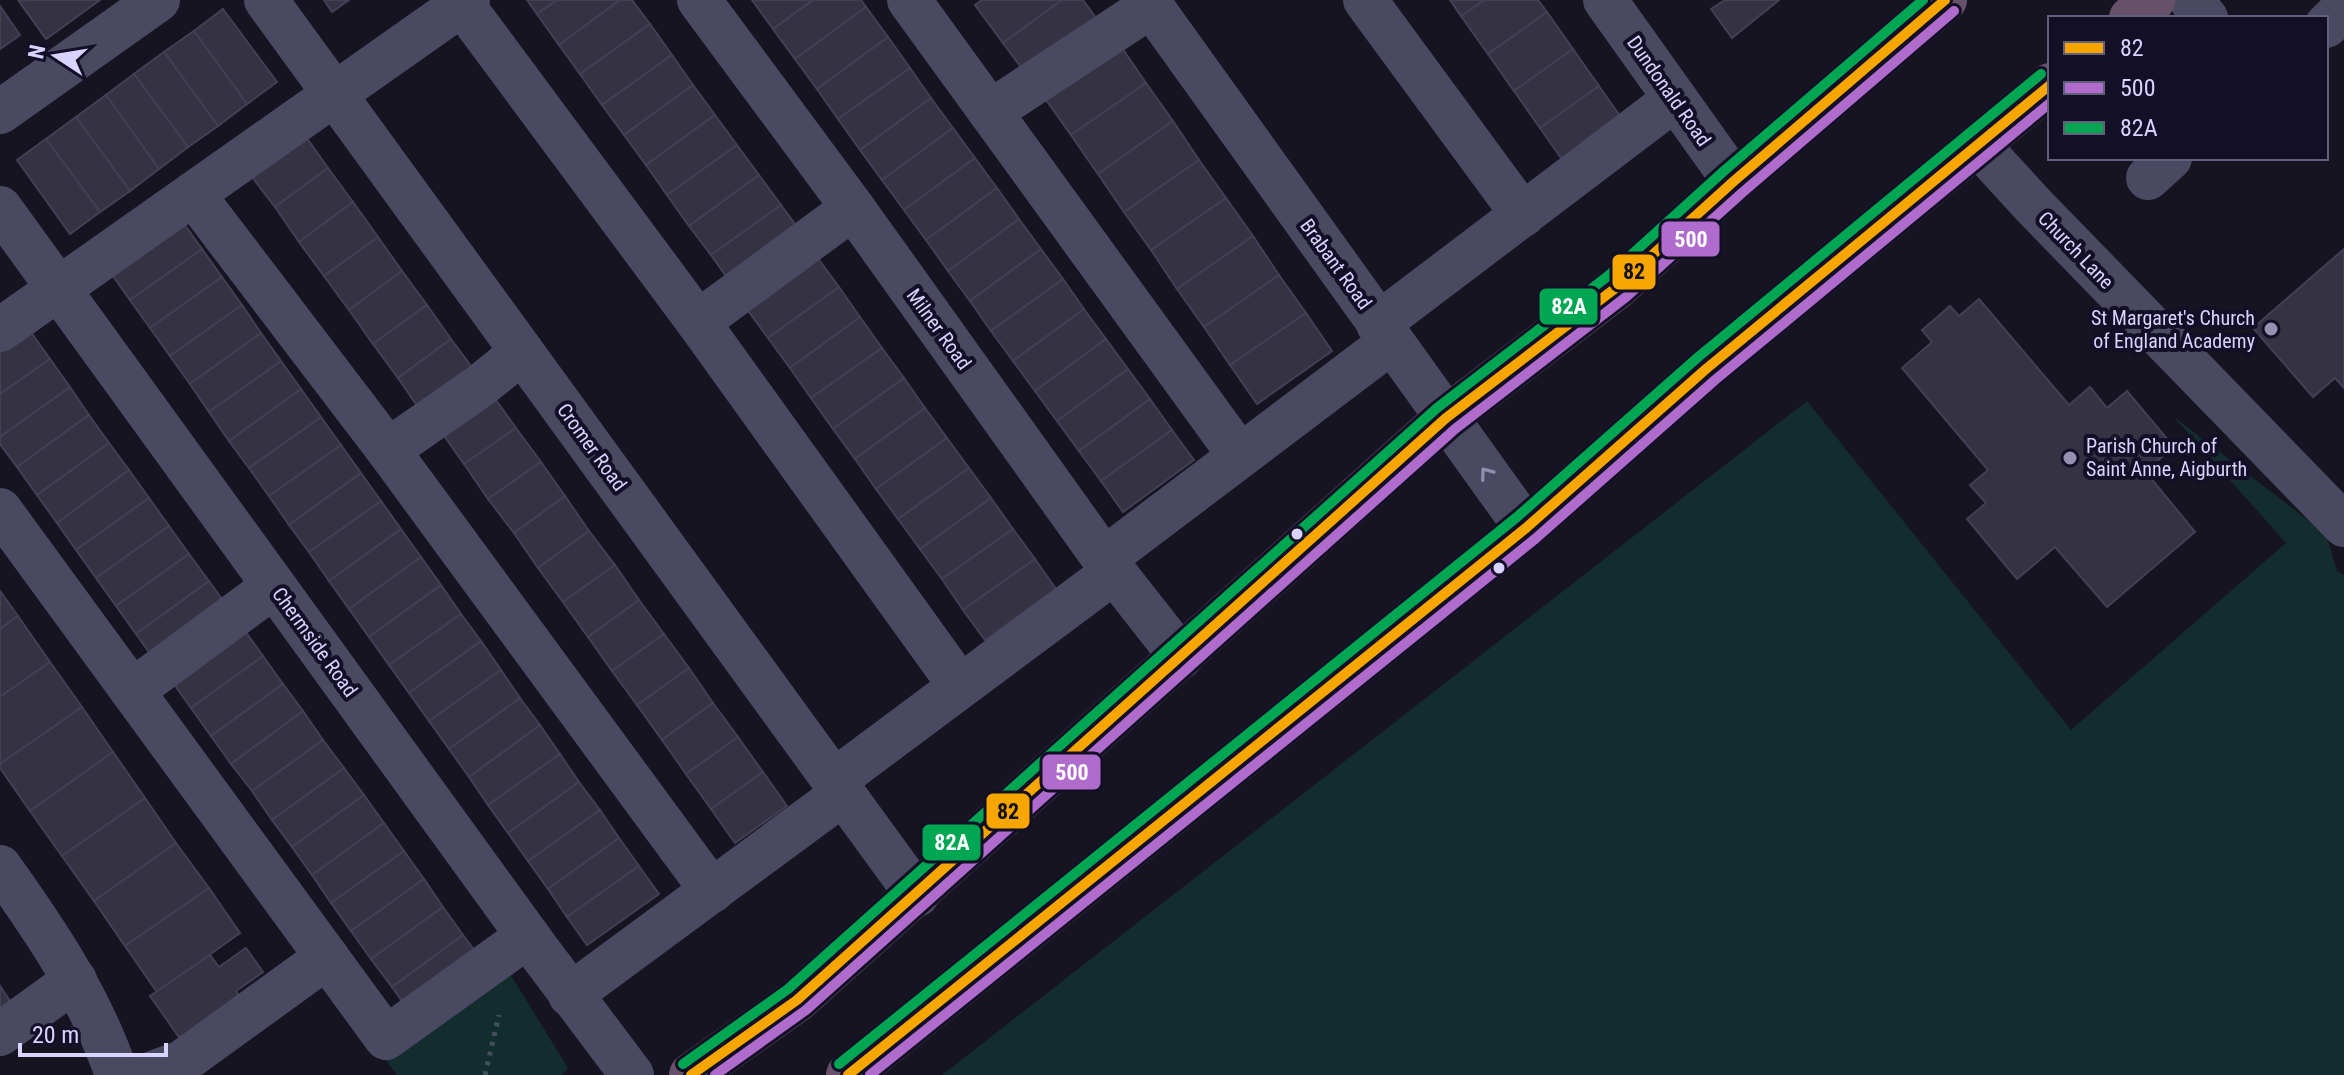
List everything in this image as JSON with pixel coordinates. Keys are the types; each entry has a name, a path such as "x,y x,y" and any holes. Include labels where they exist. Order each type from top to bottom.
{"highway":[{"path":"691,1075 797,1000 1446,418 1617,287 1734,181 1945,0"},
{"path":"2133,16 2153,0"},
{"path":"848,1075 1526,528 1706,369 2048,87"}],"street":[{"path":"0,112 158,0"},
{"name":"Cromer Road","path":"266,0 917,895"},
{"name":"Milner Road","path":"699,0 853,208 1109,566 1181,657"},
{"path":"909,0 1240,456"},
{"path":"1365,0 1523,215"},
{"name":"Dundonald Road","path":"1605,0 1734,181"},
{"path":"2191,0 2204,16"},
{"path":"0,330 465,2 960,686"},
{"path":"990,112 1149,3"},
{"name":"Brabant Road","path":"1149,3 1526,528"},
{"path":"2328,24 2344,8"},
{"path":"570,995 712,891 1109,566 1523,215 1675,99"},
{"name":"Church Lane","path":"1978,145 2344,525"},
{"path":"193,194 388,450 712,891"},
{"name":"Chermside Road","path":"0,208 570,995 632,1075"},
{"path":"698,322 853,208"},
{"path":"388,450 480,386 522,352"},
{"path":"0,510 386,1038 528,936"},
{"path":"132,691 274,586"},
{"path":"0,867 57,947 108,1050 117,1075"},
{"path":"147,1075 182,1062 327,957"},
{"path":"0,1034 75,980"}],"green space":[{"path":"1807,401 2071,730 2286,543 2173,416 2326,534 2337,571 2344,575 2344,1075 942,1075"},
{"path":"509,972 568,1068 562,1075 397,1075 385,1059"}],"building":[{"path":"18,0 100,0 46,39"},
{"path":"324,0 349,0 332,12"},
{"path":"527,0 557,0 537,14"},
{"path":"557,0 620,0 559,45 537,14"},
{"path":"620,0 632,0 650,24 580,74 559,45"},
{"path":"752,0 813,0 773,29"},
{"path":"813,0 861,0 866,7 795,59 773,29"},
{"path":"982,0 1062,0 1003,43 975,5"},
{"path":"1062,0 1083,0 1104,29 1031,81 1003,43"},
{"path":"1450,0 1485,0 1461,16"},
{"path":"1485,0 1538,0 1547,12 1488,54 1461,16"},
{"path":"1725,0 1779,0 1732,38 1711,9"},
{"path":"0,6 20,35 0,49"},
{"path":"866,7 888,37 817,89 795,59"},
{"path":"223,9 277,82 247,104 194,31"},
{"path":"1547,12 1573,49 1514,91 1488,54"},
{"path":"650,24 672,55 602,105 580,74"},
{"path":"194,31 247,104 218,126 164,52"},
{"path":"888,37 910,68 838,119 817,89"},
{"path":"1120,45 1146,83 1071,135 1044,97"},
{"path":"1573,49 1599,86 1540,128 1514,91"},
{"path":"164,52 218,126 188,147 134,74"},
{"path":"672,55 693,85 624,135 602,105"},
{"path":"910,68 931,98 860,150 838,119"},
{"path":"134,74 188,147 159,169 106,95"},
{"path":"1146,83 1173,121 1098,174 1071,135"},
{"path":"693,85 715,115 646,165 624,135"},
{"path":"1599,86 1625,123 1566,165 1540,128"},
{"path":"106,95 159,169 130,191 76,117"},
{"path":"931,98 953,128 882,180 860,150"},
{"path":"715,115 737,145 667,195 646,165"},
{"path":"76,117 130,191 100,212 46,139"},
{"path":"1173,121 1199,160 1124,212 1098,174"},
{"path":"953,128 975,158 904,210 882,180"},
{"path":"304,134 328,168 275,207 249,173"},
{"path":"46,139 100,212 70,234 17,160"},
{"path":"737,145 759,175 689,226 667,195"},
{"path":"975,158 997,188 926,240 904,210"},
{"path":"1199,160 1226,198 1151,250 1124,212"},
{"path":"328,168 353,202 299,242 275,207"},
{"path":"759,175 781,205 711,255 689,226"},
{"path":"997,188 1019,219 948,271 926,240"},
{"path":"1226,198 1253,236 1177,289 1151,250"},
{"path":"353,202 378,237 324,276 299,242"},
{"path":"781,205 803,235 733,286 711,255"},
{"path":"1019,219 1041,249 970,301 948,271"},
{"path":"182,221 202,249 130,300 110,272"},
{"path":"1253,236 1279,275 1204,327 1177,289"},
{"path":"378,237 402,271 349,310 324,276"},
{"path":"202,249 222,277 150,328 130,300"},
{"path":"1041,249 1063,279 991,331 970,301"},
{"path":"2344,249 2344,388 2335,378 2313,397 2253,328"},
{"path":"817,257 839,287 768,338 746,308"},
{"path":"402,271 427,305 373,344 349,310"},
{"path":"1279,275 1306,313 1230,365 1204,327"},
{"path":"222,277 242,305 170,356 150,328"},
{"path":"1063,279 1084,309 1013,361 991,331"},
{"path":"839,287 860,317 790,368 768,338"},
{"name":"Parish Church of Saint Anne, Aigburth","path":"1979,299 2069,405 2090,387 2107,408 2127,391 2174,447 2145,471 2195,532 2107,607 2055,547 2017,579 1967,519 1986,503 1970,485 1988,470 1902,368 1932,342 1922,330 1950,306 1959,316"},
{"path":"242,305 261,333 190,384 170,356"},
{"path":"427,305 451,339 398,378 373,344"},
{"path":"1084,309 1106,339 1035,391 1013,361"},
{"path":"1306,313 1332,351 1257,404 1230,365"},
{"path":"860,317 882,348 811,398 790,368"},
{"path":"30,331 50,359 0,394 0,353"},
{"path":"261,333 281,361 209,412 190,384"},
{"path":"451,339 477,374 422,413 398,378"},
{"path":"1106,339 1128,369 1057,421 1035,391"},
{"path":"882,348 904,378 833,429 811,398"},
{"path":"50,359 70,387 0,437 0,394"},
{"path":"281,361 301,389 229,441 209,412"},
{"path":"1128,369 1150,399 1079,451 1057,421"},
{"path":"904,378 925,408 855,459 833,429"},
{"path":"70,387 89,415 17,467 0,444 0,437"},
{"path":"301,389 321,417 249,468 229,441"},
{"path":"491,393 516,428 464,464 440,430"},
{"path":"1150,399 1172,430 1101,481 1079,451"},
{"path":"925,408 947,438 876,489 855,459"},
{"path":"89,415 109,443 37,495 17,467"},
{"path":"321,417 341,445 269,496 249,468"},
{"path":"516,428 541,462 488,499 464,464"},
{"path":"1172,430 1194,460 1123,512 1101,481"},
{"path":"947,438 969,468 898,519 876,489"},
{"path":"109,443 129,470 57,523 37,495"},
{"path":"341,445 361,473 289,525 269,496"},
{"path":"541,462 565,496 514,533 488,499"},
{"path":"969,468 991,498 920,549 898,519"},
{"path":"129,470 149,498 76,550 57,523"},
{"path":"361,473 381,501 309,552 289,525"},
{"path":"565,496 589,531 538,568 514,533"},
{"path":"149,498 169,526 96,578 76,550"},
{"path":"991,498 1013,529 942,579 920,549"},
{"path":"381,501 401,529 329,581 309,552"},
{"path":"169,526 189,554 116,606 96,578"},
{"path":"401,529 421,557 349,609 329,581"},
{"path":"1013,529 1035,559 963,610 942,579"},
{"path":"589,531 615,565 563,602 538,568"},
{"path":"189,554 209,581 136,634 116,606"},
{"path":"421,557 441,585 369,637 349,609"},
{"path":"1035,559 1056,589 985,640 963,610"},
{"path":"615,565 639,600 588,637 563,602"},
{"path":"209,581 229,609 156,662 136,634"},
{"path":"441,585 461,614 389,665 369,637"},
{"path":"0,591 18,616 0,629"},
{"path":"639,600 664,634 612,671 588,637"},
{"path":"461,614 481,641 409,693 389,665"},
{"path":"18,616 50,662 0,697 0,629"},
{"path":"243,628 263,656 191,708 171,680"},
{"path":"664,634 689,668 637,705 612,671"},
{"path":"481,641 501,670 429,721 409,693"},
{"path":"263,656 283,684 211,736 191,708"},
{"path":"50,662 82,707 0,764 0,697"},
{"path":"689,668 713,703 662,740 637,705"},
{"path":"501,670 520,698 449,749 429,721"},
{"path":"283,684 303,711 231,764 211,736"},
{"path":"520,698 540,725 469,777 449,749"},
{"path":"713,703 738,737 686,774 662,740"},
{"path":"82,707 113,752 30,811 0,764"},
{"path":"303,711 323,740 252,791 231,764"},
{"path":"540,725 560,754 488,805 469,777"},
{"path":"738,737 763,772 711,809 686,774"},
{"path":"323,740 344,768 272,820 252,791"},
{"path":"113,752 145,798 62,856 30,811"},
{"path":"560,754 579,782 508,833 488,805"},
{"path":"344,768 364,795 292,847 272,820"},
{"path":"763,772 787,806 735,843 711,809"},
{"path":"579,782 600,810 528,861 508,833"},
{"path":"364,795 384,823 312,875 292,847"},
{"path":"145,798 176,843 94,901 62,856"},
{"path":"600,810 619,838 548,889 528,861"},
{"path":"384,823 404,851 331,903 312,875"},
{"path":"619,838 639,866 567,917 548,889"},
{"path":"176,843 209,888 125,946 94,901"},
{"path":"404,851 424,879 351,931 331,903"},
{"path":"639,866 659,894 587,945 567,917"},
{"path":"424,879 443,907 371,959 351,931"},
{"path":"209,888 240,933 157,992 125,946"},
{"path":"443,907 463,935 392,987 371,959"},
{"path":"463,935 484,963 412,1015 392,987"},
{"path":"246,948 263,972 236,991 241,999 181,1040 150,996 210,955 219,967"},
{"path":"0,986 14,1007 0,1018"}],"transit line":[{"name":"82A","path":"683,1064 788,989 1437,408 1608,276 1725,170 1923,0"},
{"name":"82","path":"691,1075 797,1000 1446,418 1617,287 1734,181 1945,0"},
{"name":"500","path":"715,1075 806,1010 1455,429 1626,297 1954,11"},
{"name":"82A","path":"839,1064 1517,517 1697,358 2041,74"},
{"name":"82","path":"848,1075 1526,528 1706,369 2048,87"},
{"name":"500","path":"870,1075 1535,539 1715,380 2048,105"}],"place":[{"name":"St Margaret's Church of England Academy","path":"2271,329"},
{"name":"Parish Church of Saint Anne, Aigburth","path":"2070,458"}]}
